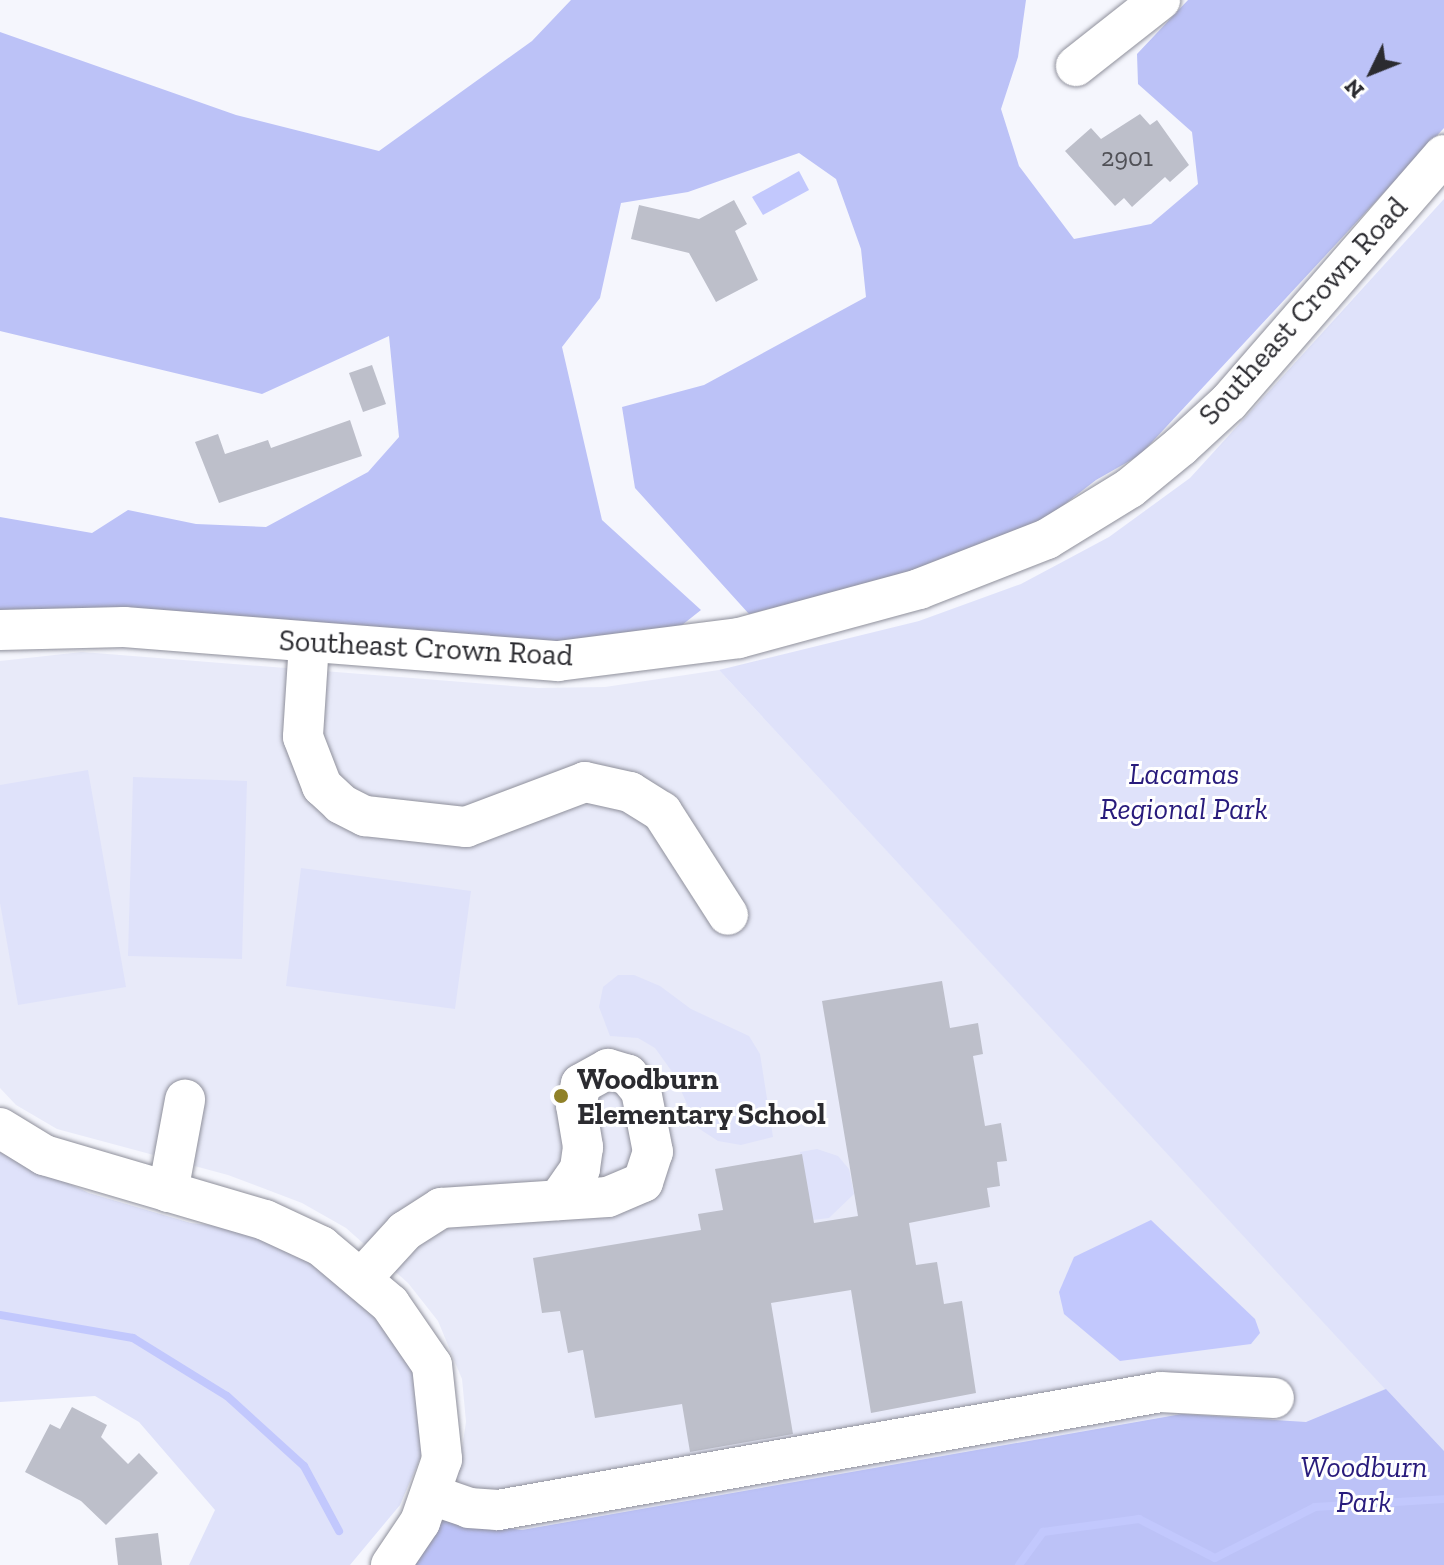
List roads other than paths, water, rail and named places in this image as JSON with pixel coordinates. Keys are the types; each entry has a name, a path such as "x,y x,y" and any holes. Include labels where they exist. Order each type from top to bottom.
{"street":[{"path":"1076,66 1160,0"},
{"name":"Southeast Crown Road","path":"0,630 124,627 558,661 679,648 846,611 1009,556 1130,488 1229,402 1444,155"},
{"path":"309,643 303,737 322,786 341,804 365,816 466,827 585,782 630,792 662,812 728,915"},
{"path":"168,1192 185,1100"},
{"path":"0,1128 44,1155 265,1220 321,1246 390,1304 432,1365 442,1459 432,1495 391,1565"},
{"path":"362,1278 405,1231 441,1208 558,1200"},
{"path":"432,1495 469,1508 498,1510 1161,1392 1274,1398"}],"waterway":[{"path":"0,1315 133,1338 227,1396 304,1466 339,1531"},
{"path":"1019,1565 1043,1532 1139,1519 1215,1558 1315,1507 1444,1499"}],"place":[{"name":"Woodburn Elementary School","path":"561,1096"}],"park label":[{"name":"Lacamas Regional Park","path":"1184,791"},
{"name":"Woodburn Park","path":"1364,1484"}]}
